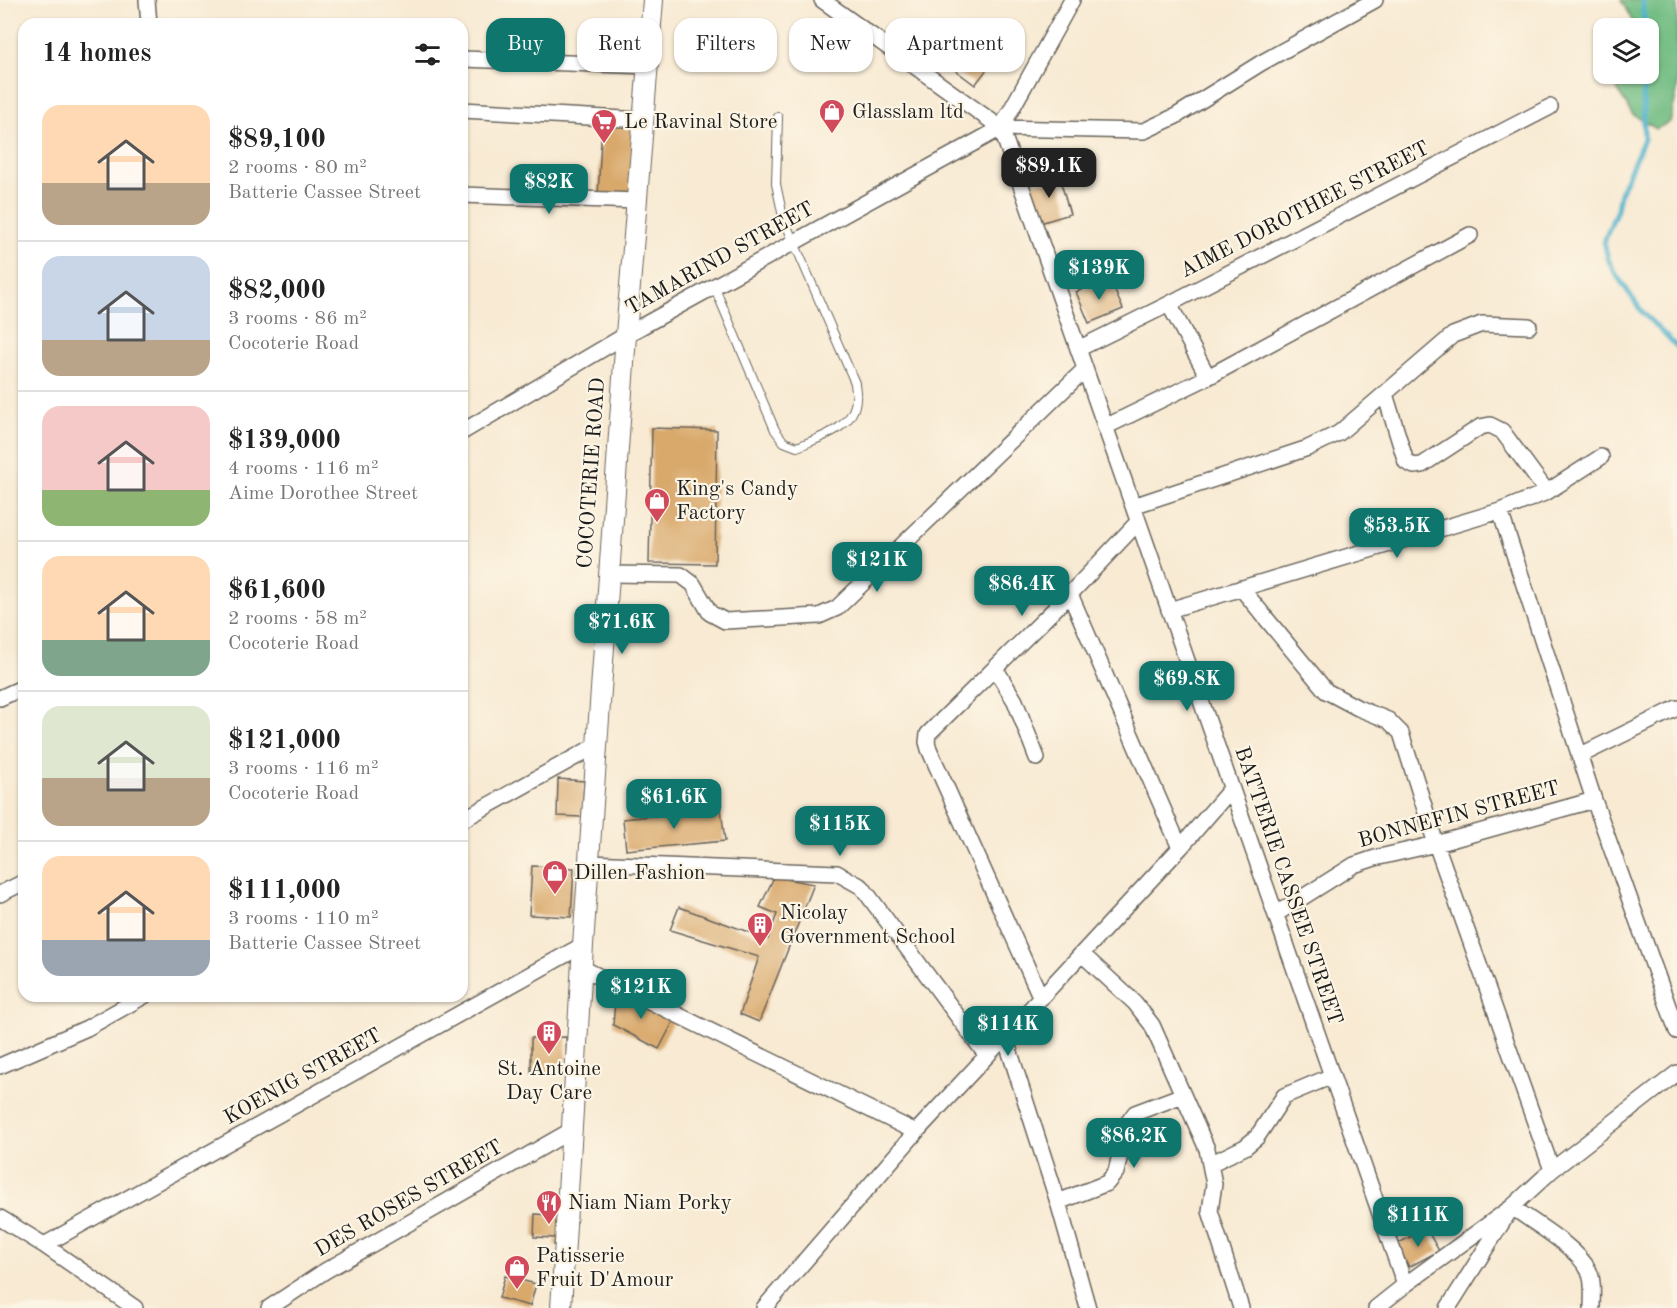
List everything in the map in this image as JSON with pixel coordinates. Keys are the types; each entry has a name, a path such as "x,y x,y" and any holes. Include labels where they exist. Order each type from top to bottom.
{"street":[{"path":"147,0 148,18"},
{"name":"COCOTERIE ROAD","path":"652,18 653,0"},
{"path":"822,0 1000,128 1144,131 1176,116 1261,63 1375,0"},
{"path":"1000,128 1072,0"},
{"path":"468,59 577,63"},
{"name":"COCOTERIE ROAD","path":"561,1308 583,945 626,335 647,72"},
{"name":"AIME DOROTHEE STREET","path":"1078,349 1550,107"},
{"path":"468,110 643,120"},
{"name":"TAMARIND STREET","path":"468,428 626,335 1000,128"},
{"name":"BATTERIE CASSEE STREET","path":"1000,128 1405,1285"},
{"path":"468,195 637,201"},
{"path":"1105,427 1208,377 1470,236"},
{"path":"1169,304 1208,377"},
{"path":"1133,506 1308,448 1339,433 1453,335 1482,324 1529,326"},
{"path":"609,574 681,575 693,584 710,613 725,621 819,616 837,608 1085,369"},
{"path":"1385,394 1407,462 1414,466 1422,465 1480,427 1490,425 1502,430 1547,492"},
{"path":"1169,610 1500,511 1547,492 1601,457"},
{"path":"1500,511 1579,756 1677,1031"},
{"path":"1041,998 929,749 928,734 1070,594 1138,522"},
{"path":"1241,588 1326,691 1388,720 1401,733 1436,844 1552,1170"},
{"path":"1070,594 1180,848"},
{"path":"995,668 1015,701 1037,758"},
{"path":"0,698 18,690"},
{"path":"1579,756 1677,708"},
{"path":"468,816 597,745"},
{"path":"764,1308 916,1132 1232,789"},
{"name":"BONNEFIN STREET","path":"1275,914 1354,865 1594,800"},
{"path":"589,862 837,873 862,887 987,1056"},
{"path":"0,894 18,885"},
{"name":"KOENIG STREET","path":"45,1245 583,945"},
{"path":"1082,954 1135,1004 1152,1025 1207,1149 1214,1184 1210,1210 1241,1308"},
{"path":"582,969 916,1132"},
{"path":"0,1066 87,1028 133,1002"},
{"path":"1005,1037 1058,1202 1088,1308"},
{"path":"1376,1308 1512,1207 1552,1170 1677,1073"},
{"path":"1210,1164 1245,1147 1257,1137 1284,1096 1332,1076"},
{"path":"1058,1202 1107,1183 1116,1172 1127,1124 1135,1113 1183,1095"},
{"name":"DES ROSES STREET","path":"269,1308 325,1271 572,1130"},
{"path":"1448,1308 1512,1207"},
{"path":"1512,1207 1573,1251 1589,1271 1593,1293 1592,1308"},
{"path":"0,1218 45,1245 135,1308"}],"lane":[{"path":"714,286 775,430 784,442 797,447 832,433 852,415 856,397 855,383 783,218 776,184 778,117"}],"green space":[{"path":"1621,0 1677,0 1677,92 1670,122 1656,129 1632,114 1617,89 1617,84 1659,84 1659,18 1631,18"}],"building":[{"path":"958,72 985,72 975,85"},
{"path":"602,121 634,123 630,198 598,196"},
{"path":"1059,176 1070,214 1040,223 1028,185"},
{"path":"1109,278 1123,309 1089,323 1076,292"},
{"path":"652,428 717,430 715,564 649,563"},
{"path":"558,779 584,781 582,817 557,816"},
{"path":"721,809 725,841 626,850 623,819"},
{"path":"532,866 574,868 571,917 529,915"},
{"name":"Nicolay Government School","path":"774,877 814,884 759,1022 740,1014 759,957 670,930 679,907 768,939 777,914 760,907"},
{"path":"616,990 674,1020 659,1049 613,1025"},
{"name":"St. Antoine Day Care","path":"566,1037 567,1074 531,1074 531,1038"},
{"name":"Niam Niam Porky","path":"535,1214 564,1216 562,1245 554,1245 555,1238 534,1237"},
{"path":"1426,1228 1439,1251 1409,1267 1397,1244"},
{"name":"Patisserie Fruit D'Amour","path":"505,1276 536,1284 530,1306 499,1298"}],"waterway":[{"path":"1643,0 1644,18"},
{"path":"1646,84 1643,95 1644,139 1620,193 1617,209 1604,242 1608,259 1615,273 1643,313 1677,347"}],"place":[{"name":"Glasslam ltd","path":"832,135"},
{"name":"Le Ravinal Store","path":"604,145"},
{"name":"King's Candy Factory","path":"657,524"},
{"name":"Dillen Fashion","path":"555,896"},
{"name":"Nicolay Government School","path":"760,948"},
{"name":"St. Antoine Day Care","path":"549,1056"},
{"name":"Niam Niam Porky","path":"549,1226"},
{"name":"Patisserie Fruit D'Amour","path":"517,1291"}]}
